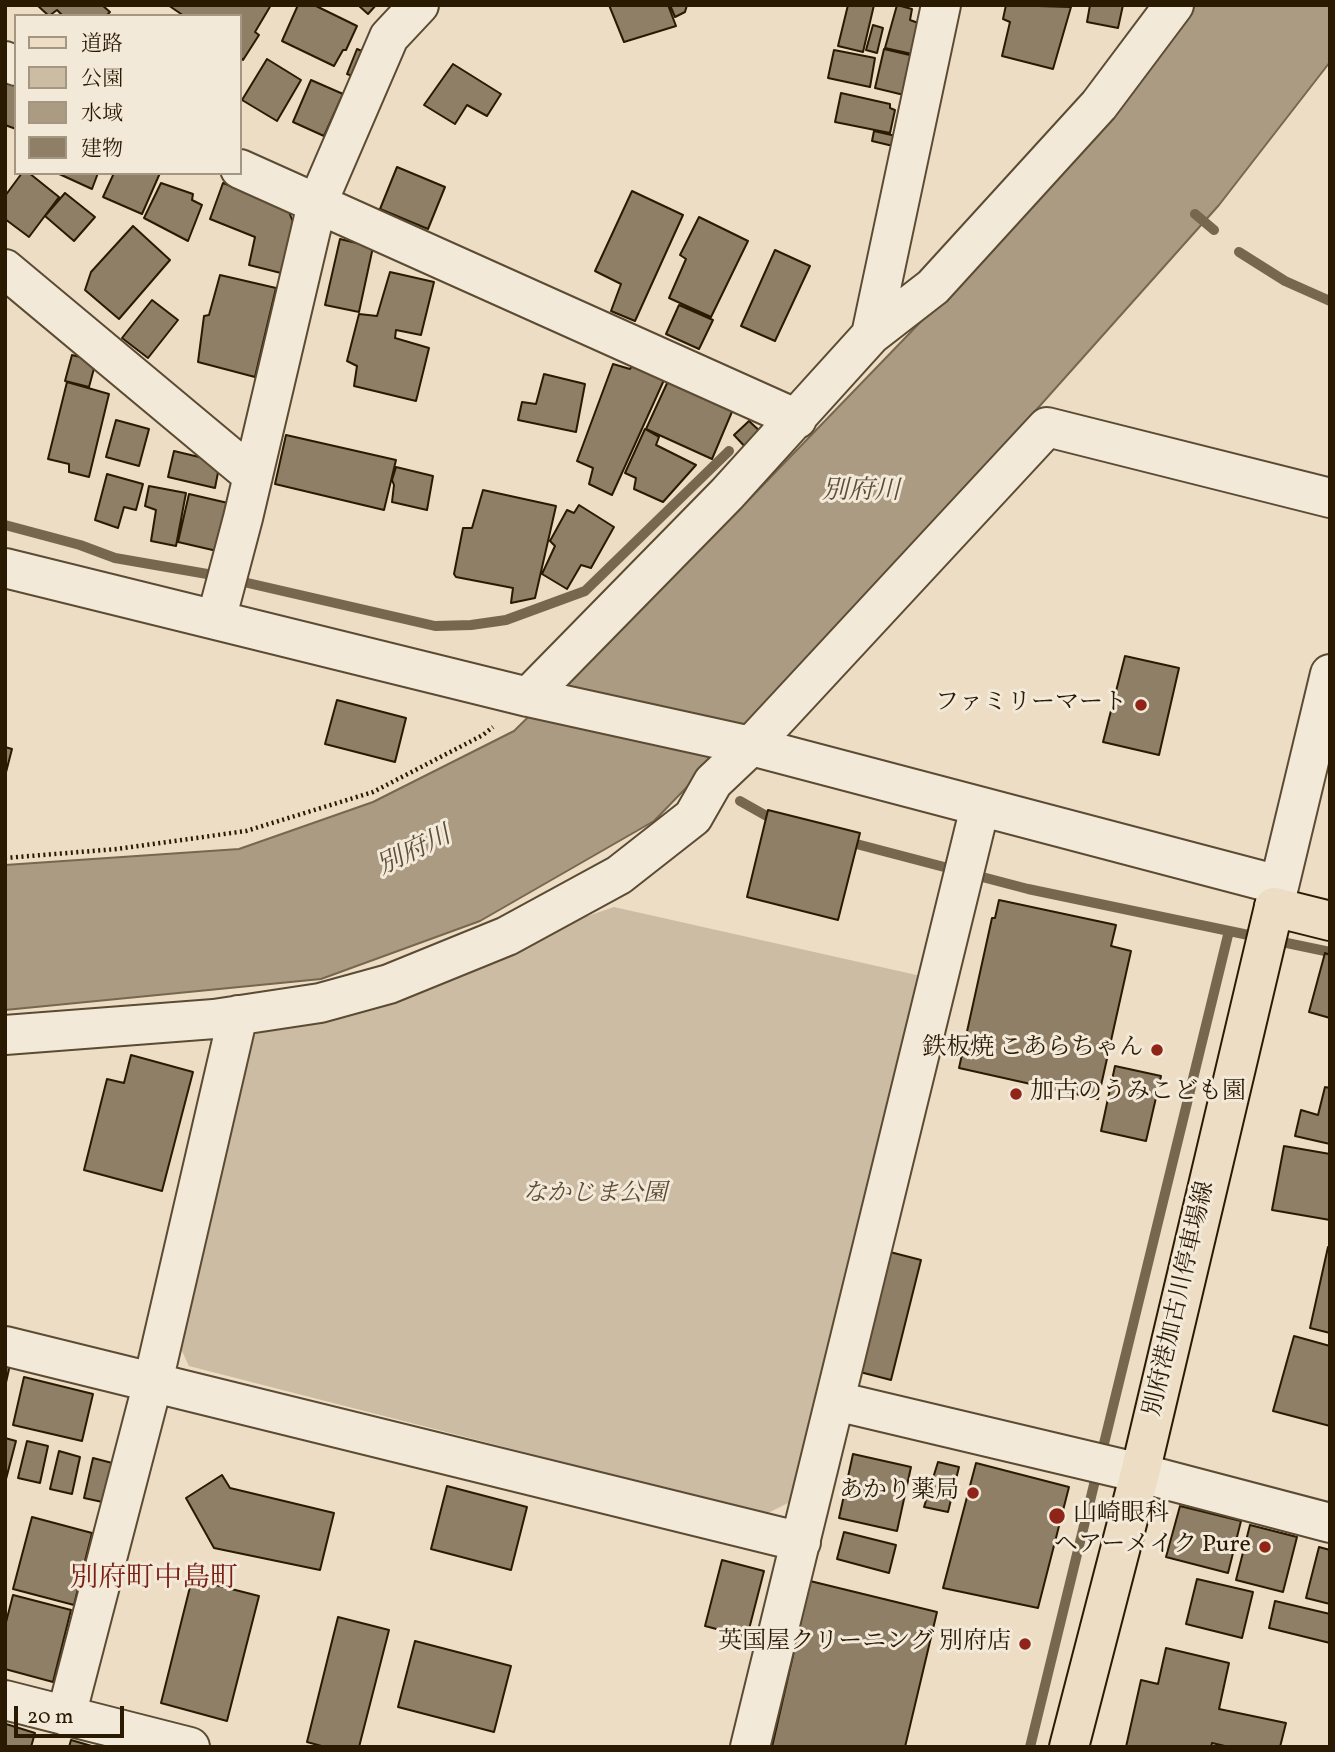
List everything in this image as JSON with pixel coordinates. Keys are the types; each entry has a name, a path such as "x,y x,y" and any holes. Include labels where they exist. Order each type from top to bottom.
{"main road":[{"path":"1275,902 1330,921"},
{"name":"別府港加古川停車場線","path":"1069,1747 1140,1473 1275,902"}],"street":[{"path":"216,620 317,204 389,37 419,5"},
{"path":"871,335 941,5"},
{"path":"528,697 727,494 871,335 942,276 1099,104 1174,5"},
{"path":"242,170 797,419"},
{"path":"5,269 253,476"},
{"path":"5,1035 238,1015 320,1003 389,984 507,936 619,875 693,817 713,782 751,746 1047,427 1330,498"},
{"path":"5,568 528,697 751,746 980,807 1275,902 1330,674"},
{"path":"750,1747 980,807"},
{"path":"66,1716 153,1382 238,1015"},
{"path":"5,1346 801,1542"},
{"path":"836,1401 1140,1473 1330,1522"},
{"path":"5,1700 190,1747"}],"path":[{"path":"5,858 117,849 217,836 318,811 373,792 483,735 528,697"}],"green space":[{"name":"なかじま公園","path":"614,907 921,976 794,1500 766,1514 189,1366 181,1349 246,1040 268,1026"}],"water":[{"name":"別府川","path":"1192,5 1330,5 1330,62 1219,205 847,622 654,821 480,921 321,979 5,1010 5,865 239,849 373,802 514,731 736,513 991,249"}],"building":[{"path":"37,5 102,5 110,12 61,14 57,10 47,14"},
{"path":"168,5 271,5 255,32 259,35 243,60 242,14 181,14"},
{"path":"298,5 314,5 357,26 346,50 343,50 334,66 282,41"},
{"path":"358,5 376,5 368,14"},
{"path":"609,5 668,5 676,26 624,42"},
{"path":"670,5 687,5 685,12 675,17"},
{"path":"848,5 874,5 863,52 838,46"},
{"path":"897,5 912,9 910,20 921,24 912,54 885,48"},
{"path":"1006,5 1071,7 1053,69 1002,56 1010,22 1003,19"},
{"path":"1090,5 1123,5 1118,28 1087,22"},
{"path":"873,25 883,28 877,53 866,50"},
{"path":"357,49 367,53 358,78 347,74"},
{"path":"884,49 914,56 904,95 875,88"},
{"path":"834,50 875,58 870,87 828,78"},
{"path":"267,59 301,80 277,121 242,100"},
{"path":"453,64 501,94 487,116 467,105 455,124 424,105"},
{"path":"311,80 343,94 324,136 293,122"},
{"path":"6,81 14,84 14,128 5,125"},
{"path":"841,93 890,104 890,108 895,110 890,133 835,122"},
{"path":"874,131 896,136 893,146 872,141"},
{"path":"397,167 445,187 428,229 380,209"},
{"path":"21,175 32,175 59,197 29,237 5,219 5,196"},
{"path":"61,175 97,175 92,189"},
{"path":"113,175 159,175 142,214 103,197"},
{"path":"161,183 193,194 192,200 202,205 188,241 144,218"},
{"path":"223,183 287,207 295,227 285,274 249,265 255,237 210,219"},
{"path":"632,191 683,215 635,321 611,311 621,284 595,271"},
{"path":"65,193 95,217 74,241 45,216"},
{"path":"699,217 748,241 711,317 669,298 686,259 680,255"},
{"path":"133,226 170,260 119,319 85,290 91,272"},
{"path":"340,239 373,247 359,312 325,305"},
{"path":"775,250 810,266 775,341 741,326"},
{"path":"390,272 434,282 421,335 396,330 395,338 429,348 416,401 354,386 357,366 347,361 359,314 377,316"},
{"path":"220,275 276,288 255,377 198,362 204,316 209,315"},
{"path":"152,300 178,320 148,358 122,338"},
{"path":"679,305 713,320 699,349 666,334"},
{"path":"72,355 96,361 89,387 65,381"},
{"path":"634,363 664,380 612,495 589,484 593,468 577,461 613,364 630,369"},
{"path":"544,374 585,384 576,432 518,420 522,402 536,404"},
{"path":"669,379 734,407 712,459 646,429"},
{"path":"67,382 109,394 89,477 69,472 69,464 48,459"},
{"path":"116,420 149,429 139,466 106,457"},
{"path":"749,421 763,434 748,450 734,435"},
{"path":"645,429 659,437 656,445 696,465 663,502 634,489 636,478 625,473"},
{"path":"286,435 396,460 384,510 275,484"},
{"path":"174,451 220,462 215,488 168,477"},
{"path":"396,467 433,476 427,510 392,502 392,480"},
{"path":"107,474 143,484 136,510 124,507 118,528 95,520"},
{"path":"149,486 186,493 176,546 151,541 156,510 145,506"},
{"path":"483,490 556,506 535,598 511,603 513,588 456,577 454,574 463,528 472,528"},
{"path":"189,494 228,503 217,551 178,542"},
{"path":"579,505 614,527 591,568 581,565 567,589 542,574 555,546 550,541 567,510 574,513"},
{"name":"ファミリーマート","path":"1125,656 1179,668 1159,755 1103,742"},
{"path":"337,700 406,718 395,762 325,744"},
{"path":"5,747 12,749 5,776"},
{"path":"768,810 860,833 838,920 747,897"},
{"path":"999,900 1116,925 1111,946 1131,951 1098,1099 959,1068 992,918 995,918"},
{"path":"1325,953 1330,955 1330,1018 1309,1012"},
{"path":"131,1055 193,1072 162,1191 84,1170 107,1079 124,1083"},
{"path":"1115,1066 1161,1076 1146,1141 1101,1131"},
{"path":"1325,1087 1330,1088 1330,1144 1295,1136 1301,1110 1318,1115"},
{"path":"1284,1146 1330,1154 1330,1220 1272,1210"},
{"path":"1330,1247 1330,1333 1310,1328"},
{"path":"890,1252 921,1260 891,1380 860,1372"},
{"path":"1294,1336 1330,1346 1330,1426 1273,1411"},
{"path":"5,1359 11,1360 5,1387"},
{"path":"24,1377 93,1394 82,1441 13,1425"},
{"path":"5,1438 16,1441 5,1483"},
{"path":"27,1441 48,1446 40,1483 18,1478"},
{"path":"59,1451 80,1457 72,1494 50,1489"},
{"path":"853,1454 911,1467 897,1531 839,1518"},
{"path":"93,1458 116,1464 107,1503 84,1498"},
{"path":"938,1462 959,1467 948,1512 924,1507"},
{"path":"976,1463 1069,1487 1038,1608 943,1588"},
{"path":"222,1475 230,1488 334,1513 320,1570 214,1548 186,1498"},
{"path":"447,1486 527,1507 511,1570 431,1549"},
{"path":"1180,1506 1241,1521 1228,1573 1166,1557"},
{"path":"32,1517 92,1533 74,1605 13,1589"},
{"path":"1250,1525 1297,1537 1283,1592 1236,1580"},
{"path":"844,1532 896,1545 889,1573 837,1559"},
{"path":"1319,1547 1330,1550 1330,1604 1306,1598"},
{"path":"722,1560 764,1571 747,1637 705,1626"},
{"path":"192,1579 259,1596 227,1721 161,1703"},
{"path":"1197,1579 1253,1592 1242,1638 1186,1624"},
{"path":"810,1581 937,1612 905,1747 772,1747"},
{"path":"13,1595 71,1610 53,1682 5,1669 5,1626"},
{"path":"1275,1601 1330,1614 1330,1643 1269,1628"},
{"path":"338,1617 389,1630 359,1747 325,1747 307,1742"},
{"path":"415,1641 511,1666 494,1732 398,1707"},
{"path":"1166,1648 1229,1663 1219,1709 1286,1723 1280,1747 1229,1747 1212,1743 1211,1747 1126,1747 1141,1680 1158,1684"},
{"path":"6,1724 35,1733 31,1747 5,1747"},
{"path":"71,1740 95,1747 69,1747"}],"waterway":[{"path":"1195,214 1214,230"},
{"path":"1239,252 1285,281 1330,301"},
{"path":"5,525 80,545 115,558 213,575 435,626 471,625 506,620 585,591 729,451"},
{"path":"740,801 779,823"},
{"path":"845,841 1028,889 1330,952"},
{"path":"1030,1747 1229,931"}],"place":[{"name":"ファミリーマート","path":"1141,705"},
{"name":"鉄板焼 こあらちゃん","path":"1157,1050"},
{"name":"加古のうみこども園","path":"1016,1094"},
{"name":"あかり薬局","path":"973,1493"},
{"name":"山崎眼科","path":"1057,1516"},
{"name":"ヘアーメイク Pure","path":"1265,1547"},
{"name":"英国屋クリーニング 別府店","path":"1025,1644"}],"district":[{"name":"別府町中島町","path":"154,1581"}]}
